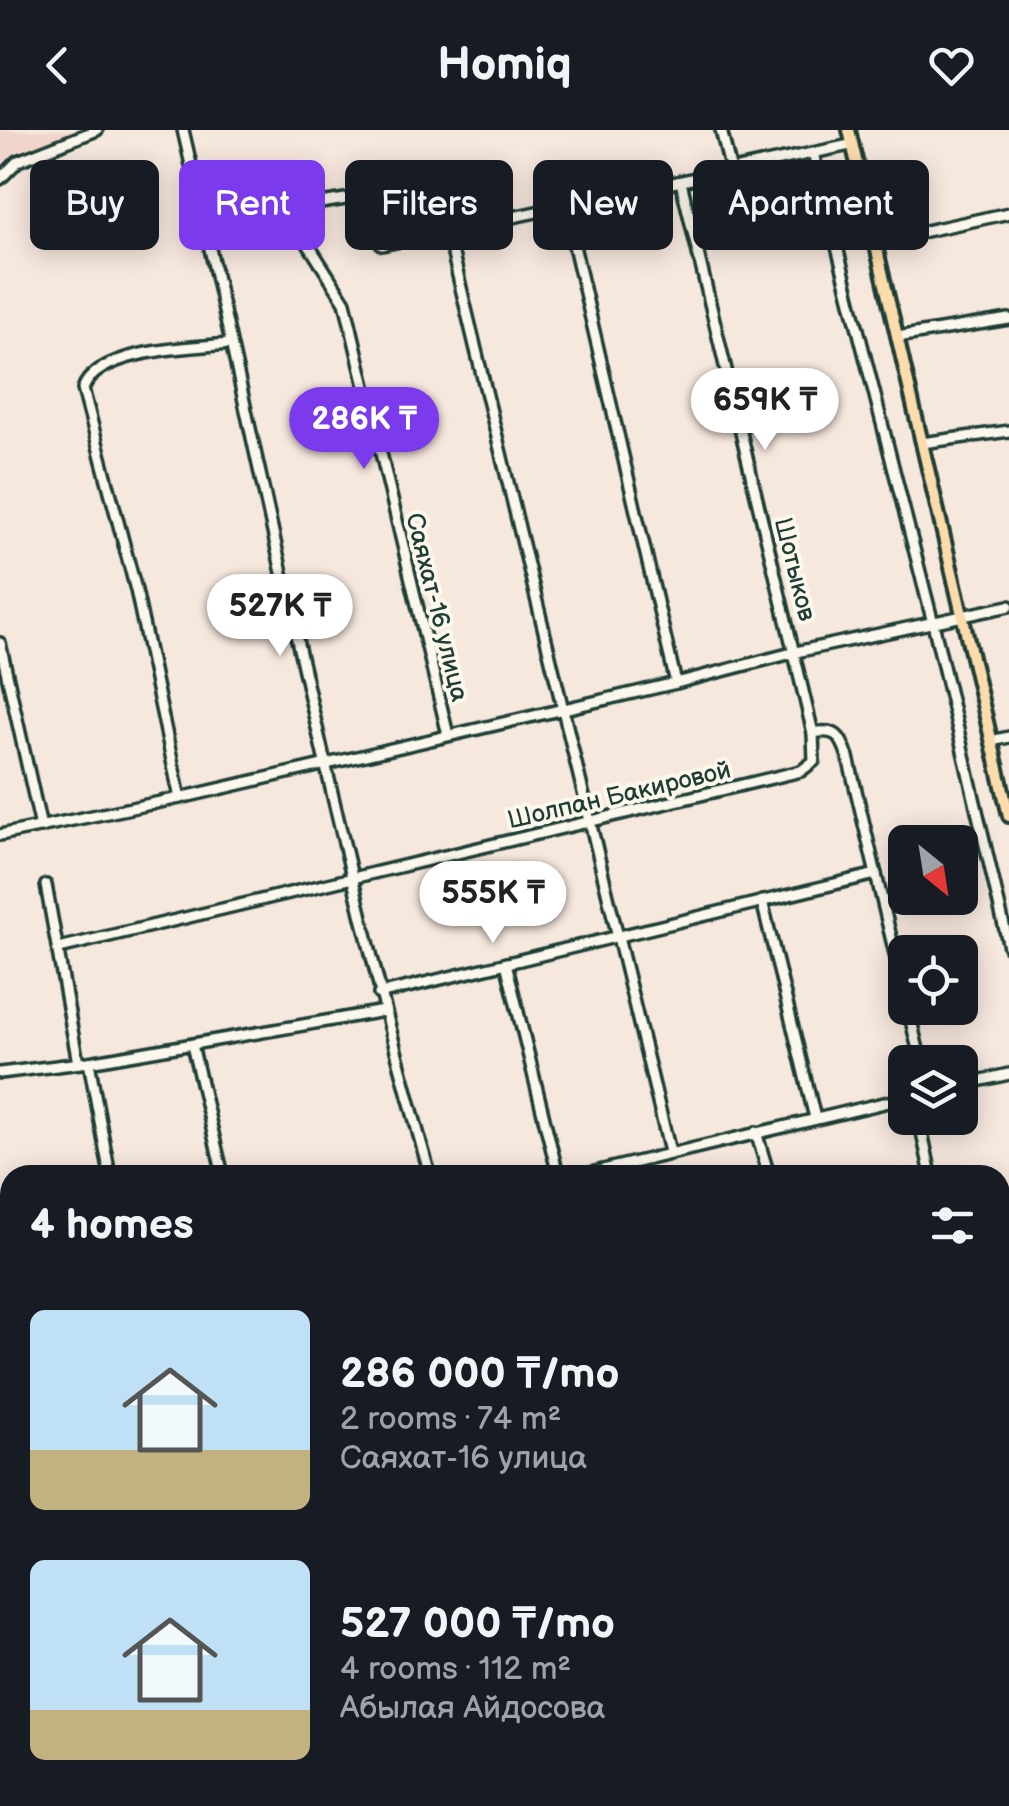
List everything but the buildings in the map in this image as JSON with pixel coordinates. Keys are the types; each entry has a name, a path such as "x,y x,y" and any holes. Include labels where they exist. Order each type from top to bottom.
{"main road":[{"path":"849,130 854,160"},
{"path":"877,250 1009,816"}],"street":[{"path":"0,179 18,161 97,130"},
{"path":"183,130 324,763 379,994 427,1165"},
{"path":"721,130 728,160"},
{"path":"781,160 850,145"},
{"path":"813,153 933,623 1009,947"},
{"path":"673,184 693,179"},
{"name":"Шотыков","path":"681,182 814,733"},
{"name":"Саяхат-16 улица","path":"345,199 296,207 308,244 344,302 448,735"},
{"path":"929,230 1009,212"},
{"path":"451,250 670,1152"},
{"path":"575,250 676,683"},
{"path":"897,337 1009,319"},
{"path":"180,798 136,590 83,389 87,377 100,366 164,349 230,344"},
{"path":"922,443 1009,431"},
{"path":"0,835 180,798 796,652 1009,606"},
{"path":"0,643 40,827"},
{"path":"814,733 836,732 842,739 890,935"},
{"name":"Шолпан Бакировой","path":"59,948 801,771 814,761 814,733"},
{"path":"992,740 1009,737"},
{"path":"379,994 876,874"},
{"path":"46,885 108,1165"},
{"path":"762,901 814,1118"},
{"path":"506,963 556,1165"},
{"path":"0,1073 384,1011"},
{"path":"192,1045 220,1165"},
{"path":"978,1082 1009,1074"},
{"path":"620,1165 888,1102"},
{"path":"756,1132 767,1165"},
{"path":"923,1135 929,1165"}],"shaded area":[{"path":"0,130 89,130 0,165"}]}
